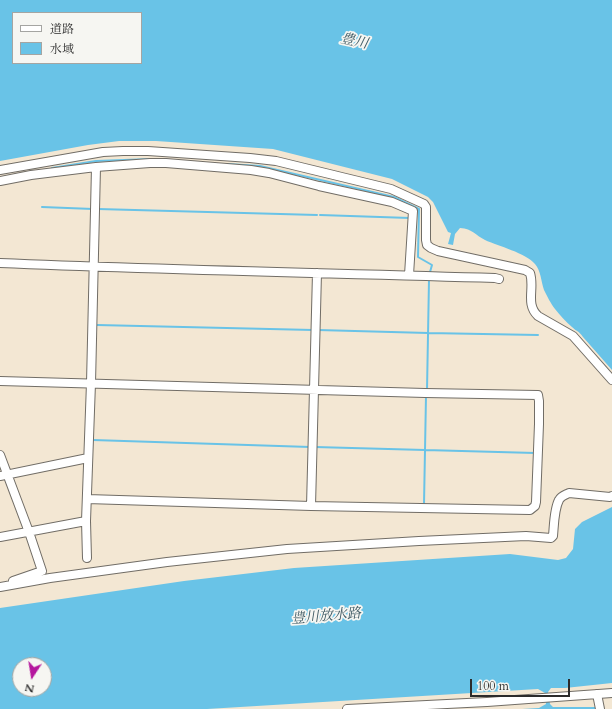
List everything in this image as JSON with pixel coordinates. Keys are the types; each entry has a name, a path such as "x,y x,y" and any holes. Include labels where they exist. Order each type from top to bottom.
{"street":[{"path":"0,170 104,152 148,151 276,161 391,189 424,204 426,207 427,246 438,251 525,270 530,273 532,278 531,302 535,313 573,336 612,380"},
{"path":"0,181 96,167 156,163 251,170 392,202 413,211 409,275"},
{"path":"86,558 96,167"},
{"path":"0,263 499,279"},
{"path":"311,506 317,273"},
{"path":"0,381 538,395 539,424 536,502 535,506 530,510 311,506 87,499"},
{"path":"0,455 4,475 29,532 42,571 13,581 1,587"},
{"path":"4,475 88,458"},
{"path":"1,587 50,578 167,562 287,549 526,536 551,538 553,536 557,506 563,496 569,493 612,496"},
{"path":"0,537 86,521"},
{"path":"347,709 488,706 548,698 612,693"},
{"path":"597,694 600,709"}],"water":[{"name":"豊川","path":"0,0 612,0 612,370 580,333 561,316 554,307 544,290 539,270 531,260 519,253 485,240 471,231 460,228 455,234 453,245 448,244 451,233 448,232 433,202 428,197 392,179 273,149 156,141 119,141 0,161"},
{"name":"豊川放水路","path":"612,507 612,683 551,688 548,692 550,704 553,707 596,707 596,709 522,709 539,708 546,704 545,693 538,689 207,709 0,709 0,608 184,581 294,568 510,554 558,560 566,558 573,549 575,529 582,522"}],"waterway":[{"path":"52,168 96,161 159,159"},
{"path":"227,164 260,166 394,197 419,209 418,257 432,265 430,272"},
{"path":"42,207 93,209"},
{"path":"98,209 317,215"},
{"path":"320,215 410,218"},
{"path":"427,390 429,280"},
{"path":"97,325 313,330"},
{"path":"318,330 538,335"},
{"path":"424,504 426,396"},
{"path":"93,440 310,447"},
{"path":"315,447 535,453"}]}
